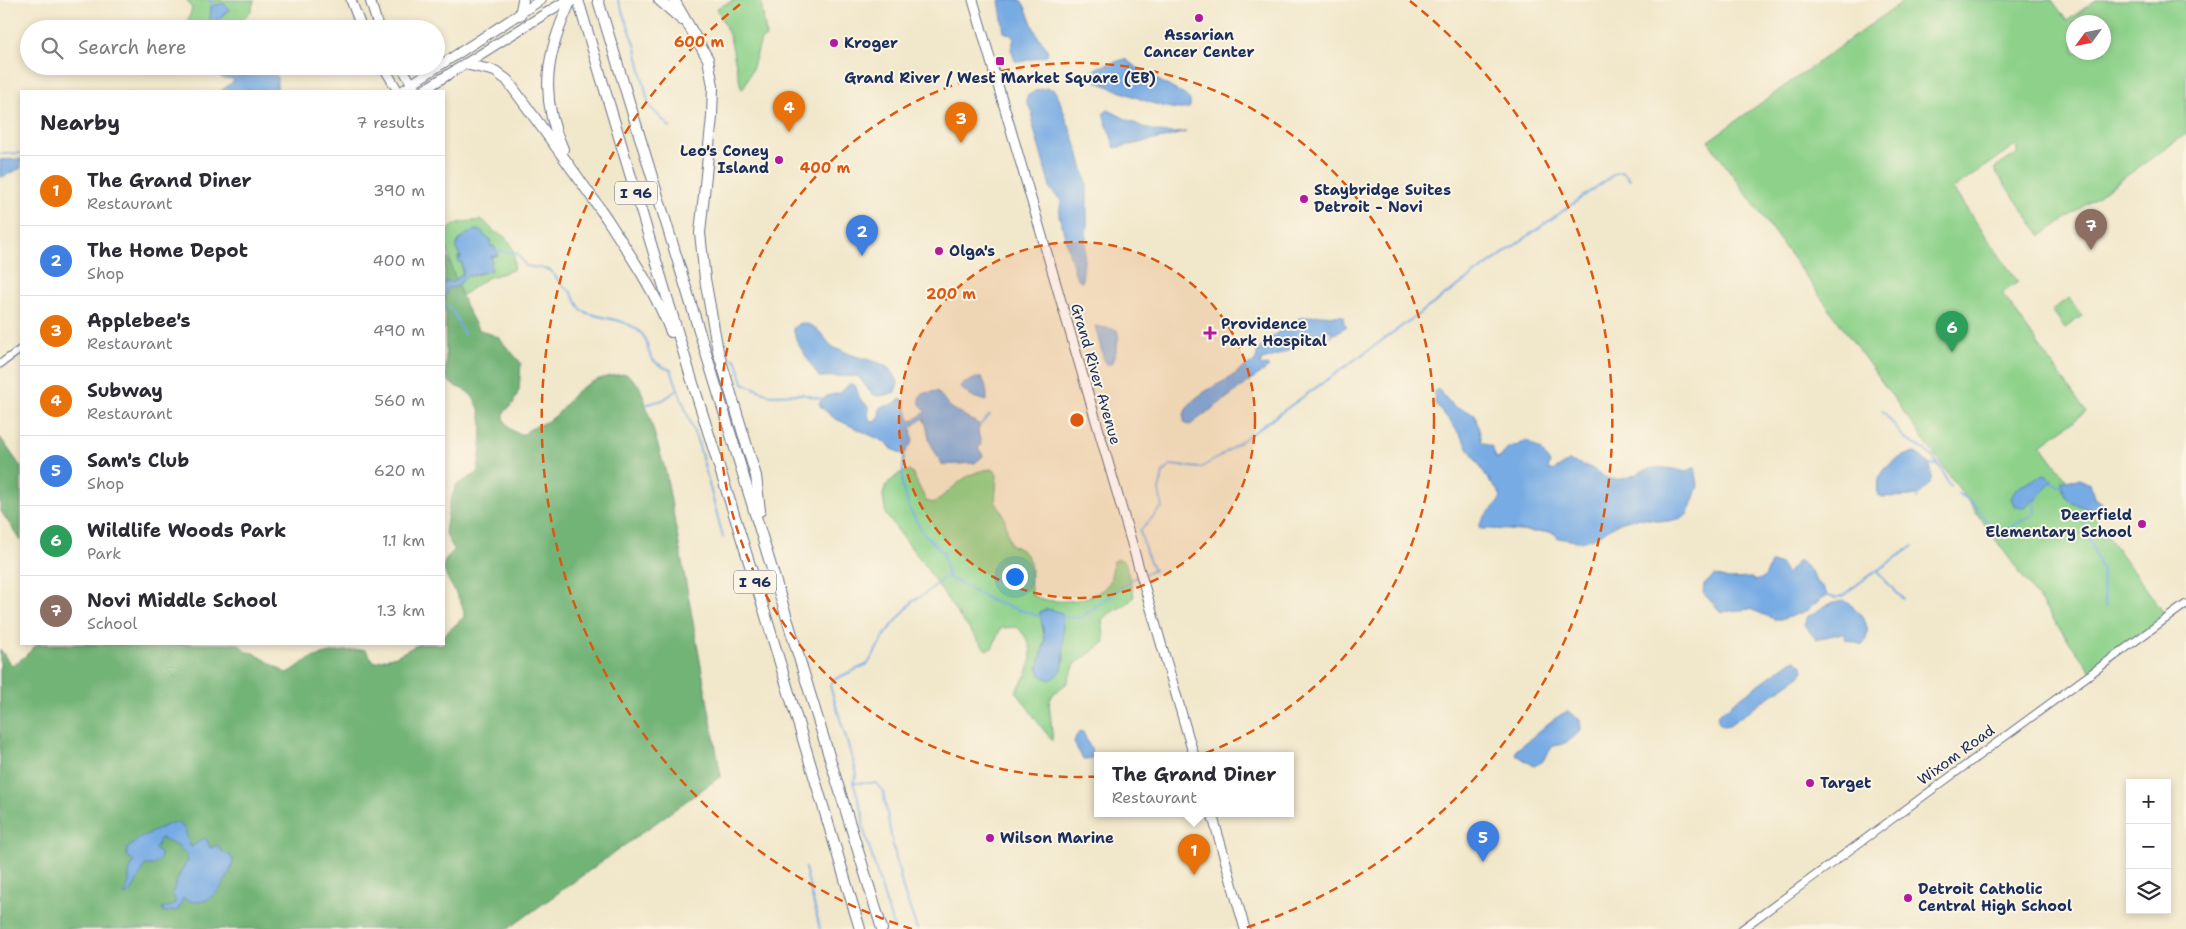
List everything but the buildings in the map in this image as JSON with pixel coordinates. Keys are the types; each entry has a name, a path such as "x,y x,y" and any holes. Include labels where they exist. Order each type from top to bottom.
{"highway":[{"path":"520,15 523,0"},
{"name":"I 96","path":"578,0 860,929"},
{"name":"I 96","path":"598,0 882,926"},
{"path":"660,0 677,14 696,36"},
{"path":"674,0 708,59 713,86 712,117 700,233 705,279 718,351 756,476 763,537"},
{"path":"566,1 564,16 548,63 547,88 550,116 558,139 579,178"},
{"path":"464,64 495,71 507,80 579,178 639,267 662,307 677,349 690,374"},
{"path":"817,790 853,929"}],"main road":[{"path":"351,0 359,20"},
{"path":"370,0 376,20"},
{"path":"445,67 541,0"},
{"name":"Grand River Avenue","path":"973,0 1193,752"},
{"path":"424,90 566,1"},
{"path":"389,75 398,90"},
{"path":"406,75 414,88 433,75"},
{"path":"1213,817 1245,929"}],"street":[{"path":"0,364 20,350"},
{"name":"Wixom Road","path":"1742,929 2186,604"}],"green space":[{"path":"187,0 254,0 251,11 242,20 188,20 192,9"},
{"path":"735,0 761,0 766,37 761,40 752,70 743,89 741,88 730,37 717,8"},
{"path":"1905,0 2052,0 2066,20 2066,60 2111,60 2111,15 2075,15 2096,0 2186,0 2186,134 2041,236 1994,169 2019,152 2015,146 1953,189 2018,282 2002,293 2086,412 2041,445 2167,617 2092,673 1708,141"},
{"path":"482,220 495,232 504,236 512,247 514,257 513,270 487,278 464,294 445,299 445,292 468,276 471,277 492,269 490,265 492,262 491,257 495,255 483,234 460,254 461,258 458,256 462,263 462,275 451,283 451,264 446,244 447,234 453,226 464,222"},
{"path":"445,251 466,307 478,329 498,337 521,363 519,390 513,404 504,412 509,428 516,433 524,434 550,420 560,412 571,397 580,389 599,379 627,374 639,385 666,473 721,776 508,929 0,929 0,649 12,666 36,645 240,645 246,652 254,653 286,673 307,660 329,653 366,650 374,662 396,656 417,645 445,645 445,634 464,617 461,603 445,574 445,561 454,550 445,532 450,502 456,485 478,473 482,432 480,411 476,402 467,391 451,383 446,376"},
{"path":"2069,298 2082,316 2065,328 2052,310"},
{"path":"0,437 20,466 20,540 0,510"},
{"path":"991,469 996,472 995,502 1004,517 1011,545 1026,554 1029,560 1032,595 1050,601 1072,601 1093,595 1108,584 1114,561 1119,559 1125,562 1133,592 1134,596 1127,604 1109,613 1102,620 1105,642 1075,664 1067,683 1053,694 1049,703 1053,741 1016,691 1022,683 1031,658 1031,650 1024,635 1017,627 1001,628 992,648 986,650 958,615 923,563 886,515 883,495 886,485 900,473 909,471 913,474 926,501 933,503 966,477","holes":["1043,610 1062,613 1064,662 1038,669 1045,641 1040,612"]}],"water":[{"path":"999,0 1021,0 1039,38 1048,52 1046,56 1020,62 1015,61 1011,49 1014,39 1011,35 1004,32"},
{"path":"224,3 229,10 217,20 211,20 211,6"},
{"path":"1125,59 1186,96 1190,100 1190,107 1183,109 1159,105 1097,82 1092,77 1092,72 1096,68"},
{"path":"220,75 276,75 277,90 222,90 235,80 222,78"},
{"path":"1048,88 1054,90 1058,96 1078,151 1087,185 1087,227 1082,282 1077,278 1074,270 1059,215 1061,201 1051,190 1032,122 1033,112 1027,104 1027,96 1037,90"},
{"path":"1108,110 1154,131 1186,132 1115,148 1103,114"},
{"path":"20,159 20,168 2,177 0,176 0,160"},
{"path":"476,230 483,232 484,236 490,239 491,247 494,246 498,255 491,257 492,263 490,265 492,270 468,276 453,288 448,287 446,294 445,283 449,281 451,283 463,274 462,263 459,262 458,256 460,259 461,257 456,248 463,236"},
{"path":"1319,315 1343,316 1344,323 1347,326 1330,337 1332,330 1271,358 1262,360 1261,366 1267,365 1269,367 1190,425 1185,424 1184,416 1186,409 1191,403 1206,391 1255,362 1258,351 1267,340 1299,318"},
{"path":"800,323 813,326 836,349 875,361 887,367 892,371 898,383 895,392 880,396 875,395 871,393 857,376 819,377 797,342 793,328"},
{"path":"1095,326 1117,330 1118,342 1111,364 1107,364 1104,360"},
{"path":"976,378 982,378 984,381 987,401 970,396 960,387"},
{"path":"849,384 855,385 859,397 869,409 870,421 874,422 879,418 880,407 891,405 901,399 904,400 910,420 912,421 926,412 920,404 920,396 937,391 950,407 980,425 978,431 981,444 978,449 983,456 975,463 942,465 930,442 923,418 911,428 913,441 904,455 892,449 887,443 834,418 819,403 827,396 840,393"},
{"path":"1438,389 1454,407 1475,414 1482,442 1492,447 1496,458 1501,457 1508,447 1519,445 1526,440 1541,450 1550,463 1548,469 1553,471 1569,461 1589,467 1609,478 1617,479 1626,478 1652,468 1667,468 1686,472 1695,467 1698,486 1688,514 1672,521 1631,519 1619,523 1585,541 1558,538 1554,533 1547,532 1481,529 1479,527 1482,521 1497,504 1501,496 1457,430 1435,404 1434,392"},
{"path":"1915,453 1923,458 1932,474 1929,484 1924,490 1917,495 1908,496 1883,497 1878,495 1879,480 1887,467 1900,458"},
{"path":"2045,474 2052,480 2048,486 2025,508 2015,507 2011,498 2017,488"},
{"path":"2080,479 2091,485 2094,498 2101,502 2103,508 2086,508 2067,498 2062,481"},
{"path":"1799,560 1812,572 1816,582 1823,587 1828,596 1822,598 1806,611 1783,619 1774,619 1750,609 1721,612 1703,593 1704,585 1715,575 1728,579 1751,578 1756,581 1765,577 1771,563 1781,564 1787,574"},
{"path":"1844,600 1864,620 1867,632 1863,645 1846,640 1843,633 1816,639 1804,625 1807,617 1827,605"},
{"path":"1048,609 1062,613 1064,642 1062,669 1050,680 1040,675 1038,668 1045,641 1040,612"},
{"path":"1796,660 1802,666 1803,672 1801,675 1729,725 1724,726 1719,723 1717,716 1721,712 1791,661"},
{"path":"1568,711 1580,720 1581,730 1572,739 1553,746 1542,762 1534,766 1515,754 1517,749 1548,724"},
{"path":"1083,732 1093,754 1092,759 1083,759 1074,743 1076,736"},
{"path":"171,823 176,823 183,828 191,847 204,838 207,840 210,848 217,845 224,853 230,855 233,862 226,879 215,894 200,902 192,902 183,898 178,910 164,912 162,908 172,906 176,901 172,894 188,861 186,853 181,851 179,847 161,838 155,849 160,853 161,858 154,865 145,865 133,889 124,896 129,883 129,872 134,861 127,856 127,849 140,838"}],"waterway":[{"path":"209,0 214,6"},
{"path":"618,0 635,44 649,106 670,127"},
{"path":"0,154 20,153"},
{"path":"1145,574 1154,570 1147,555 1140,531 1162,507 1159,490 1163,473 1171,465 1200,468 1219,457 1616,173 1623,172 1630,180"},
{"path":"496,251 517,253 526,266 550,270 563,286 571,292 581,310 632,326 644,336 654,361 671,370 699,446 723,537"},
{"path":"445,305 453,311 464,335"},
{"path":"733,358 737,362 743,383 770,395 802,394 824,400"},
{"path":"648,404 663,400 677,390"},
{"path":"1882,410 1905,439 1925,450 1933,458 1942,470 1950,487"},
{"path":"980,425 990,415"},
{"path":"904,455 902,485 910,510 923,533 943,552 948,577 994,602 1042,617"},
{"path":"1930,465 1939,465"},
{"path":"2052,483 2062,487"},
{"path":"1958,494 1967,498 1992,526 1999,529 2007,529 2032,515 2041,492"},
{"path":"1917,499 1918,493"},
{"path":"2086,507 2083,523 2102,571 2106,607"},
{"path":"1828,596 1835,598 1845,595 1859,583 1913,546"},
{"path":"1877,572 1903,599"},
{"path":"894,929 863,827 863,814 853,782 857,774 830,686 833,680 868,664 886,633 913,601 926,593 947,575"},
{"path":"1062,617 1081,618 1132,579 1138,577"},
{"path":"854,783 876,783 883,791 903,889 917,929"},
{"path":"805,868 820,929"}],"place":[{"name":"Assarian Cancer Center","path":"1199,18"},
{"name":"Kroger","path":"834,43"},
{"name":"Grand River / West Market Square (EB)","path":"1000,61"},
{"name":"Subway","path":"789,132"},
{"name":"Applebee's","path":"961,143"},
{"name":"Leo's Coney Island","path":"779,160"},
{"name":"Staybridge Suites Detroit - Novi","path":"1304,199"},
{"name":"Novi Middle School","path":"2091,250"},
{"name":"Olga's","path":"939,251"},
{"name":"The Home Depot","path":"862,256"},
{"name":"Providence Park Hospital","path":"1210,333"},
{"name":"Wildlife Woods Park","path":"1952,352"},
{"name":"Deerfield Elementary School","path":"2142,524"},
{"name":"Target","path":"1810,783"},
{"name":"Wilson Marine","path":"990,838"},
{"name":"Sam's Club","path":"1483,862"},
{"name":"The Grand Diner","path":"1194,875"},
{"name":"Detroit Catholic Central High School","path":"1908,898"}]}
